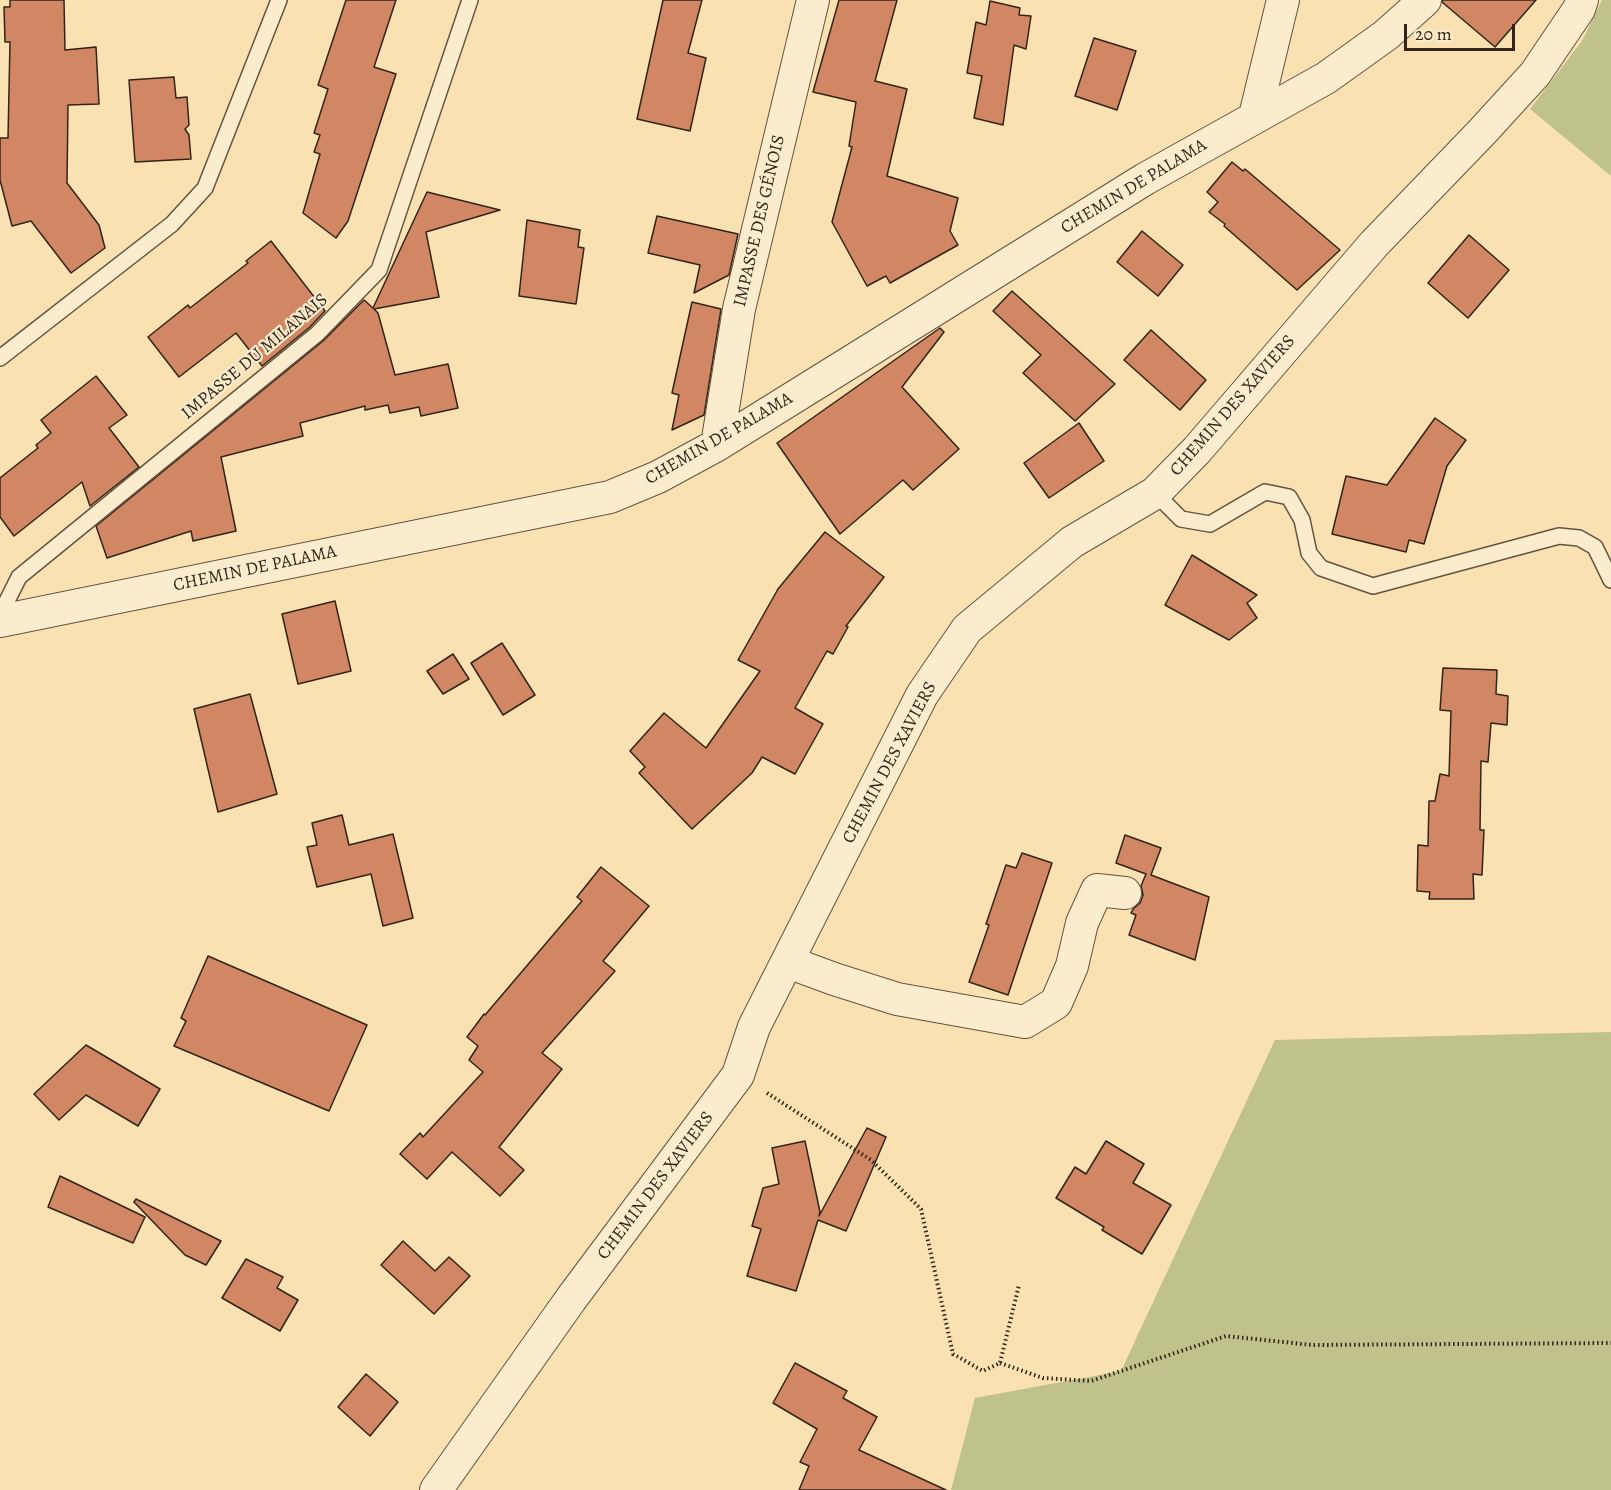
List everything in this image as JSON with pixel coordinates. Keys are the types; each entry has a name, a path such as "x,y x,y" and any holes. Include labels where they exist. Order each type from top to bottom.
{"street":[{"name":"IMPASSE DES GÉNOIS","path":"717,445 739,309 813,0"},
{"path":"1255,116 1283,0"},
{"name":"CHEMIN DE PALAMA","path":"0,621 610,497 658,477 717,445 1145,179 1326,78 1386,35 1425,0"},
{"name":"CHEMIN DES XAVIERS","path":"436,1490 571,1299 738,1075 754,1027 922,695 967,629 1072,542 1155,493 1197,450 1374,244 1535,74 1579,9 1582,0"},
{"path":"788,962 897,999 1025,1022 1056,1003 1072,966 1082,922 1098,890 1125,893"}],"lane":[{"path":"0,358 172,224 205,188 279,0"},
{"name":"IMPASSE DU MILANAIS","path":"0,615 19,577 317,334 379,270 470,0"},
{"path":"1155,493 1181,519 1210,524 1265,492 1289,497 1302,520 1309,553 1321,568 1373,586 1559,536 1579,538 1596,547 1611,580"}],"path":[{"path":"738,1075 871,1160 921,1209 954,1354 983,1371 1000,1363 1043,1378 1091,1381 1226,1336 1312,1345 1611,1344"},
{"path":"1000,1363 1019,1285"}],"green space":[{"path":"1602,0 1611,0 1611,176 1530,109 1582,41"},
{"path":"1611,1032 1611,1490 951,1490 975,1398 1121,1371 1275,1040"}],"building":[{"path":"10,0 64,0 65,50 96,47 99,104 68,105 67,183 99,225 105,248 71,273 31,221 12,226 0,180 0,138 8,138 10,42 5,42 4,7 10,7"},
{"path":"346,0 396,0 374,67 396,74 348,221 336,238 303,213 320,154 314,152 320,135 314,133 328,89 318,85"},
{"path":"663,0 702,0 688,53 706,58 690,131 637,119"},
{"path":"839,0 897,0 875,81 907,89 887,176 958,198 950,231 958,245 890,283 886,276 867,286 832,222 852,147 849,146 856,102 813,92"},
{"path":"1442,0 1536,0 1495,47"},
{"path":"990,1 1020,8 1019,15 1031,16 1026,49 1014,45 1003,125 974,118 982,76 967,73 976,22 986,25"},
{"path":"1094,38 1136,51 1117,110 1075,96"},
{"path":"174,77 176,98 187,97 189,125 185,129 189,135 191,159 135,162 129,80"},
{"path":"1232,162 1243,171 1245,169 1340,250 1297,290 1209,212 1218,202 1207,192"},
{"path":"427,192 500,210 426,232 439,297 374,309 378,313 395,375 448,364 458,408 421,416 419,407 390,413 388,405 365,410 365,406 300,423 303,436 221,457 236,531 193,541 191,531 107,558 96,526 323,341 364,300 373,308"},
{"path":"657,216 738,234 729,275 694,293 700,265 648,253"},
{"path":"527,220 580,230 578,247 584,248 576,304 519,296"},
{"path":"1142,231 1183,265 1158,296 1117,262"},
{"path":"1469,235 1509,270 1468,318 1428,283"},
{"path":"271,241 325,311 310,327 262,366 236,333 179,377 148,337 188,305 190,308 248,263 246,261"},
{"path":"1012,291 1115,384 1075,421 1023,373 1041,355 993,311"},
{"path":"692,302 721,309 704,415 672,430 679,395 672,393"},
{"path":"940,328 944,332 902,387 959,449 913,490 903,480 840,534 777,443"},
{"path":"1151,330 1206,380 1180,410 1124,360"},
{"path":"96,376 127,415 109,428 139,467 90,506 82,482 14,536 0,517 0,478 38,448 36,445 51,433 41,420"},
{"path":"1435,418 1466,440 1447,466 1424,544 1409,540 1406,552 1332,534 1346,476 1387,485"},
{"path":"1079,423 1104,461 1049,498 1024,463"},
{"path":"825,532 884,577 846,626 848,627 833,654 827,651 795,708 823,724 795,774 762,757 752,773 692,829 639,773 645,767 630,751 664,713 706,748 760,671 738,660 778,589"},
{"path":"1192,555 1257,595 1247,603 1257,618 1229,640 1165,605"},
{"path":"335,601 351,671 298,684 282,614"},
{"path":"502,643 535,695 503,715 471,663"},
{"path":"453,654 469,679 443,694 427,671"},
{"path":"1443,668 1497,670 1496,694 1508,696 1507,725 1491,723 1488,762 1481,761 1480,830 1484,830 1482,875 1473,874 1474,899 1429,899 1430,892 1417,891 1418,845 1428,846 1429,801 1435,801 1440,774 1449,776 1451,711 1440,710"},
{"path":"250,694 277,794 218,812 194,709"},
{"path":"342,815 349,845 393,834 413,918 383,926 371,874 317,887 307,847 317,845 312,823"},
{"path":"1125,835 1161,848 1151,875 1209,897 1195,960 1129,935 1136,915 1131,913 1140,903 1143,895 1141,886 1146,874 1116,863"},
{"path":"1022,853 1052,863 1008,995 969,982 989,925 986,924 1006,865 1016,868"},
{"path":"601,867 649,906 603,961 615,971 542,1053 562,1069 499,1147 524,1170 500,1196 452,1152 427,1179 400,1154 420,1133 423,1137 483,1072 469,1060 478,1046 467,1037 484,1014 582,901 577,897"},
{"path":"208,956 367,1025 329,1111 174,1046 186,1021 181,1018"},
{"path":"86,1045 160,1089 138,1126 86,1095 59,1120 34,1094"},
{"path":"867,1128 886,1137 846,1231 818,1220 796,1291 747,1276 761,1229 752,1226 763,1188 779,1184 772,1148 805,1141 819,1216"},
{"path":"1106,1141 1144,1164 1133,1183 1171,1205 1142,1254 1102,1230 1104,1227 1056,1198 1075,1167 1086,1174"},
{"path":"60,1176 145,1217 133,1243 48,1207"},
{"path":"136,1199 221,1241 206,1265 185,1255 134,1202"},
{"path":"403,1241 435,1271 449,1257 470,1276 434,1314 381,1265"},
{"path":"246,1259 283,1277 277,1288 298,1300 280,1331 222,1298"},
{"path":"795,1363 847,1391 843,1398 877,1417 859,1450 946,1490 799,1490 809,1466 800,1462 817,1429 773,1403"},
{"path":"366,1374 398,1402 370,1436 338,1407"}]}
